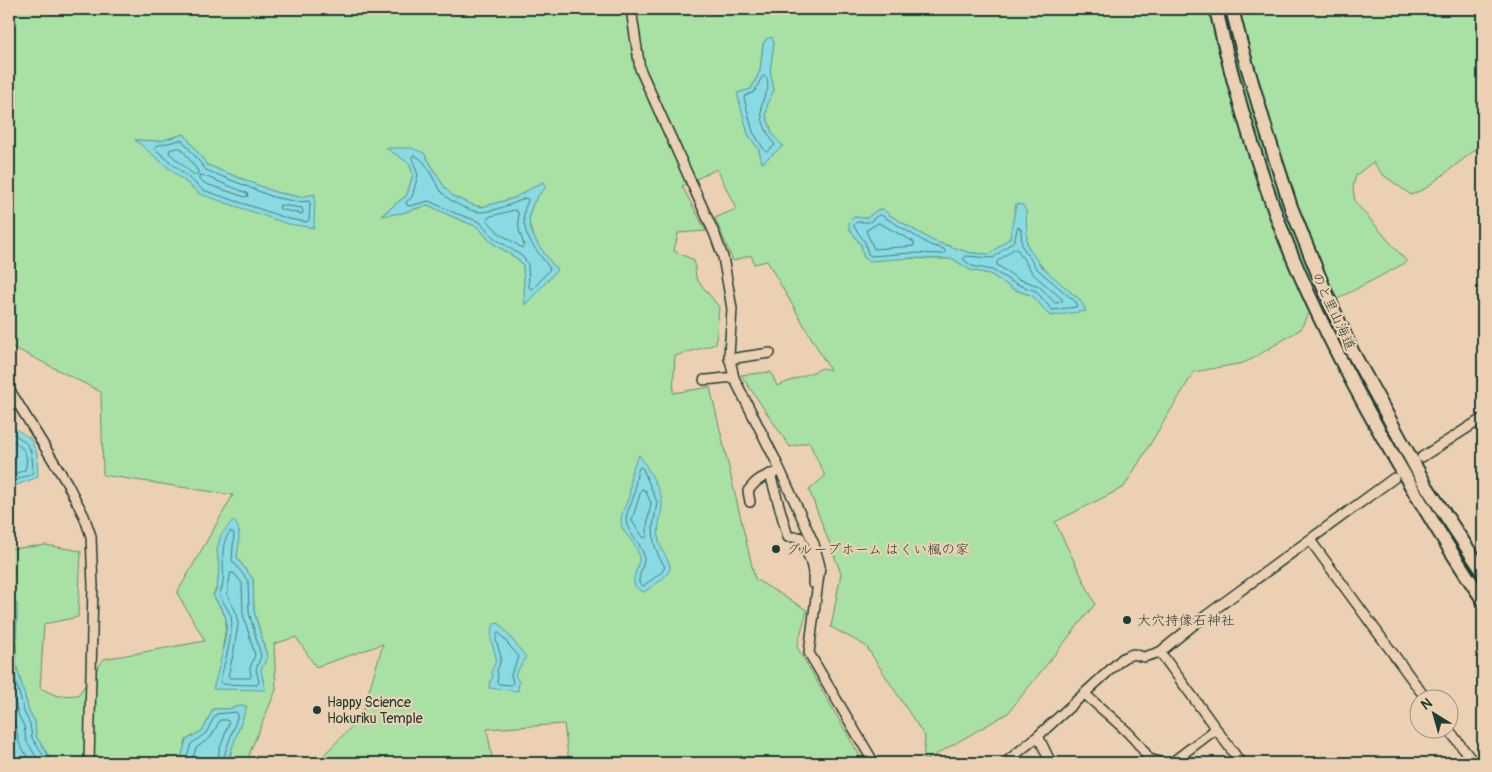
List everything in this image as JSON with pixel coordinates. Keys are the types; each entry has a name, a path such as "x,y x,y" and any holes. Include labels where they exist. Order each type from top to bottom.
{"highway":[{"name":"のと里山海道","path":"1216,9 1227,57 1250,137 1275,212 1308,292 1339,357 1413,491 1483,600"},
{"name":"のと里山海道","path":"1232,9 1266,133 1291,207 1323,286 1352,351 1425,484 1483,572"}],"street":[{"path":"631,9 640,69 715,235 723,257 732,310 729,358 734,378 814,544 820,566 810,653 874,763"},
{"path":"729,358 770,353"},
{"path":"704,380 734,378"},
{"path":"9,389 67,483 84,516 91,536 93,586 89,763"},
{"path":"1422,456 1483,418"},
{"path":"750,502 748,491 754,483 762,476 780,472"},
{"path":"770,474 788,537 800,537 807,552 814,573 813,588 816,603"},
{"path":"1005,763 1038,736 1123,658 1133,654 1144,657 1160,652 1196,623 1394,478"},
{"path":"1310,540 1420,690"},
{"path":"1160,652 1241,763"},
{"path":"1084,694 1128,732 1142,747 1146,761 1157,761 1159,763"},
{"path":"1170,763 1216,729"},
{"path":"1038,736 1051,763"},
{"path":"1457,740 1474,763"}],"green space":[{"path":"9,9 1483,9 1483,144 1426,188 1411,195 1382,174 1373,162 1356,175 1353,187 1355,202 1407,262 1307,315 1301,329 1252,359 1243,363 1194,372 1124,487 1055,522 1095,604 1008,713 923,762 925,737 866,646 831,627 841,573 809,490 825,476 809,442 790,447 741,375 771,372 777,386 823,368 830,370 767,261 754,264 751,255 733,261 715,218 736,209 717,169 682,186 706,231 678,233 674,251 694,260 696,278 719,307 716,344 675,356 673,393 710,387 755,579 807,610 797,647 864,763 569,763 564,724 487,729 493,763 316,763 361,717 383,644 316,667 296,637 274,644 276,690 250,752 248,763 229,763 240,706 228,709 213,709 203,730 186,740 180,763 53,763 36,736 35,722 29,711 16,664 17,604 12,603 9,616 9,549 46,545 81,551 78,617 44,624 40,688 57,696 78,695 104,659 205,641 177,593 233,495 103,475 101,392 9,345","holes":["766,39 774,43 770,70 774,90 768,102 766,115 773,135 763,163 759,150 748,134 738,93 751,89 760,71 763,44","184,134 207,165 275,192 300,197 200,194 136,140 160,141","387,148 424,153 445,188 454,197 482,207 514,198 543,182 546,187 536,199 531,209 529,220 535,239 557,270 525,304 523,265 519,260 491,242 478,227 428,205 402,213 382,215 407,195 413,174 409,163","1016,205 1026,211 1026,238 1028,246 1037,261 1081,301 1050,316 1033,296 1013,289 990,274 970,270 953,259 864,258 861,245 849,228 854,217 867,218 877,210 883,209 888,214 933,241 971,253 990,254 1010,238","239,531 237,558 253,579 254,611 267,656 261,670 265,690 222,652 226,618 213,595 216,590 219,566 217,549"]}],"water":[{"path":"772,37 774,43 770,70 774,90 768,102 766,115 773,135 783,146 762,163 759,150 748,134 737,93 751,89 760,71 763,45 766,39"},
{"path":"184,134 207,165 275,192 300,197 315,194 314,228 288,224 200,194 135,140 160,141"},
{"path":"386,148 412,148 424,153 445,188 454,197 482,207 514,198 543,182 546,187 536,199 531,209 529,220 535,239 557,270 525,305 523,265 519,260 491,242 478,227 428,205 402,213 381,216 407,195 413,174 409,163"},
{"path":"1016,204 1023,205 1026,211 1027,244 1030,250 1041,266 1081,301 1086,311 1050,316 1033,296 1013,289 990,274 970,270 953,259 912,258 870,261 864,258 861,245 849,228 849,222 854,217 867,218 877,210 883,209 888,214 933,241 971,253 990,254 1010,238"},
{"path":"9,425 30,438 37,453 38,477 9,488"},
{"path":"639,455 662,498 658,536 670,567 669,572 663,578 644,592 635,586 634,582 639,559 638,551 621,525 623,512 630,493 631,473"},
{"path":"233,520 239,533 237,558 253,579 254,611 267,657 261,670 265,690 213,689 226,634 224,613 213,595 217,589 219,568 217,549 221,535"},
{"path":"12,603 17,604 16,664 29,711 35,722 36,736 53,763 9,763 9,616"},
{"path":"499,623 526,657 515,675 519,682 518,691 489,688 493,677 492,670 496,661 491,641 492,632 494,624"},
{"path":"247,706 230,754 229,763 180,763 186,740 203,730 213,709 228,709"}],"place":[{"name":"グループホーム はくい楓の家","path":"776,549"},
{"name":"大穴持像石神社","path":"1127,620"},
{"name":"Happy Science Hokuriku Temple","path":"317,710"}]}
